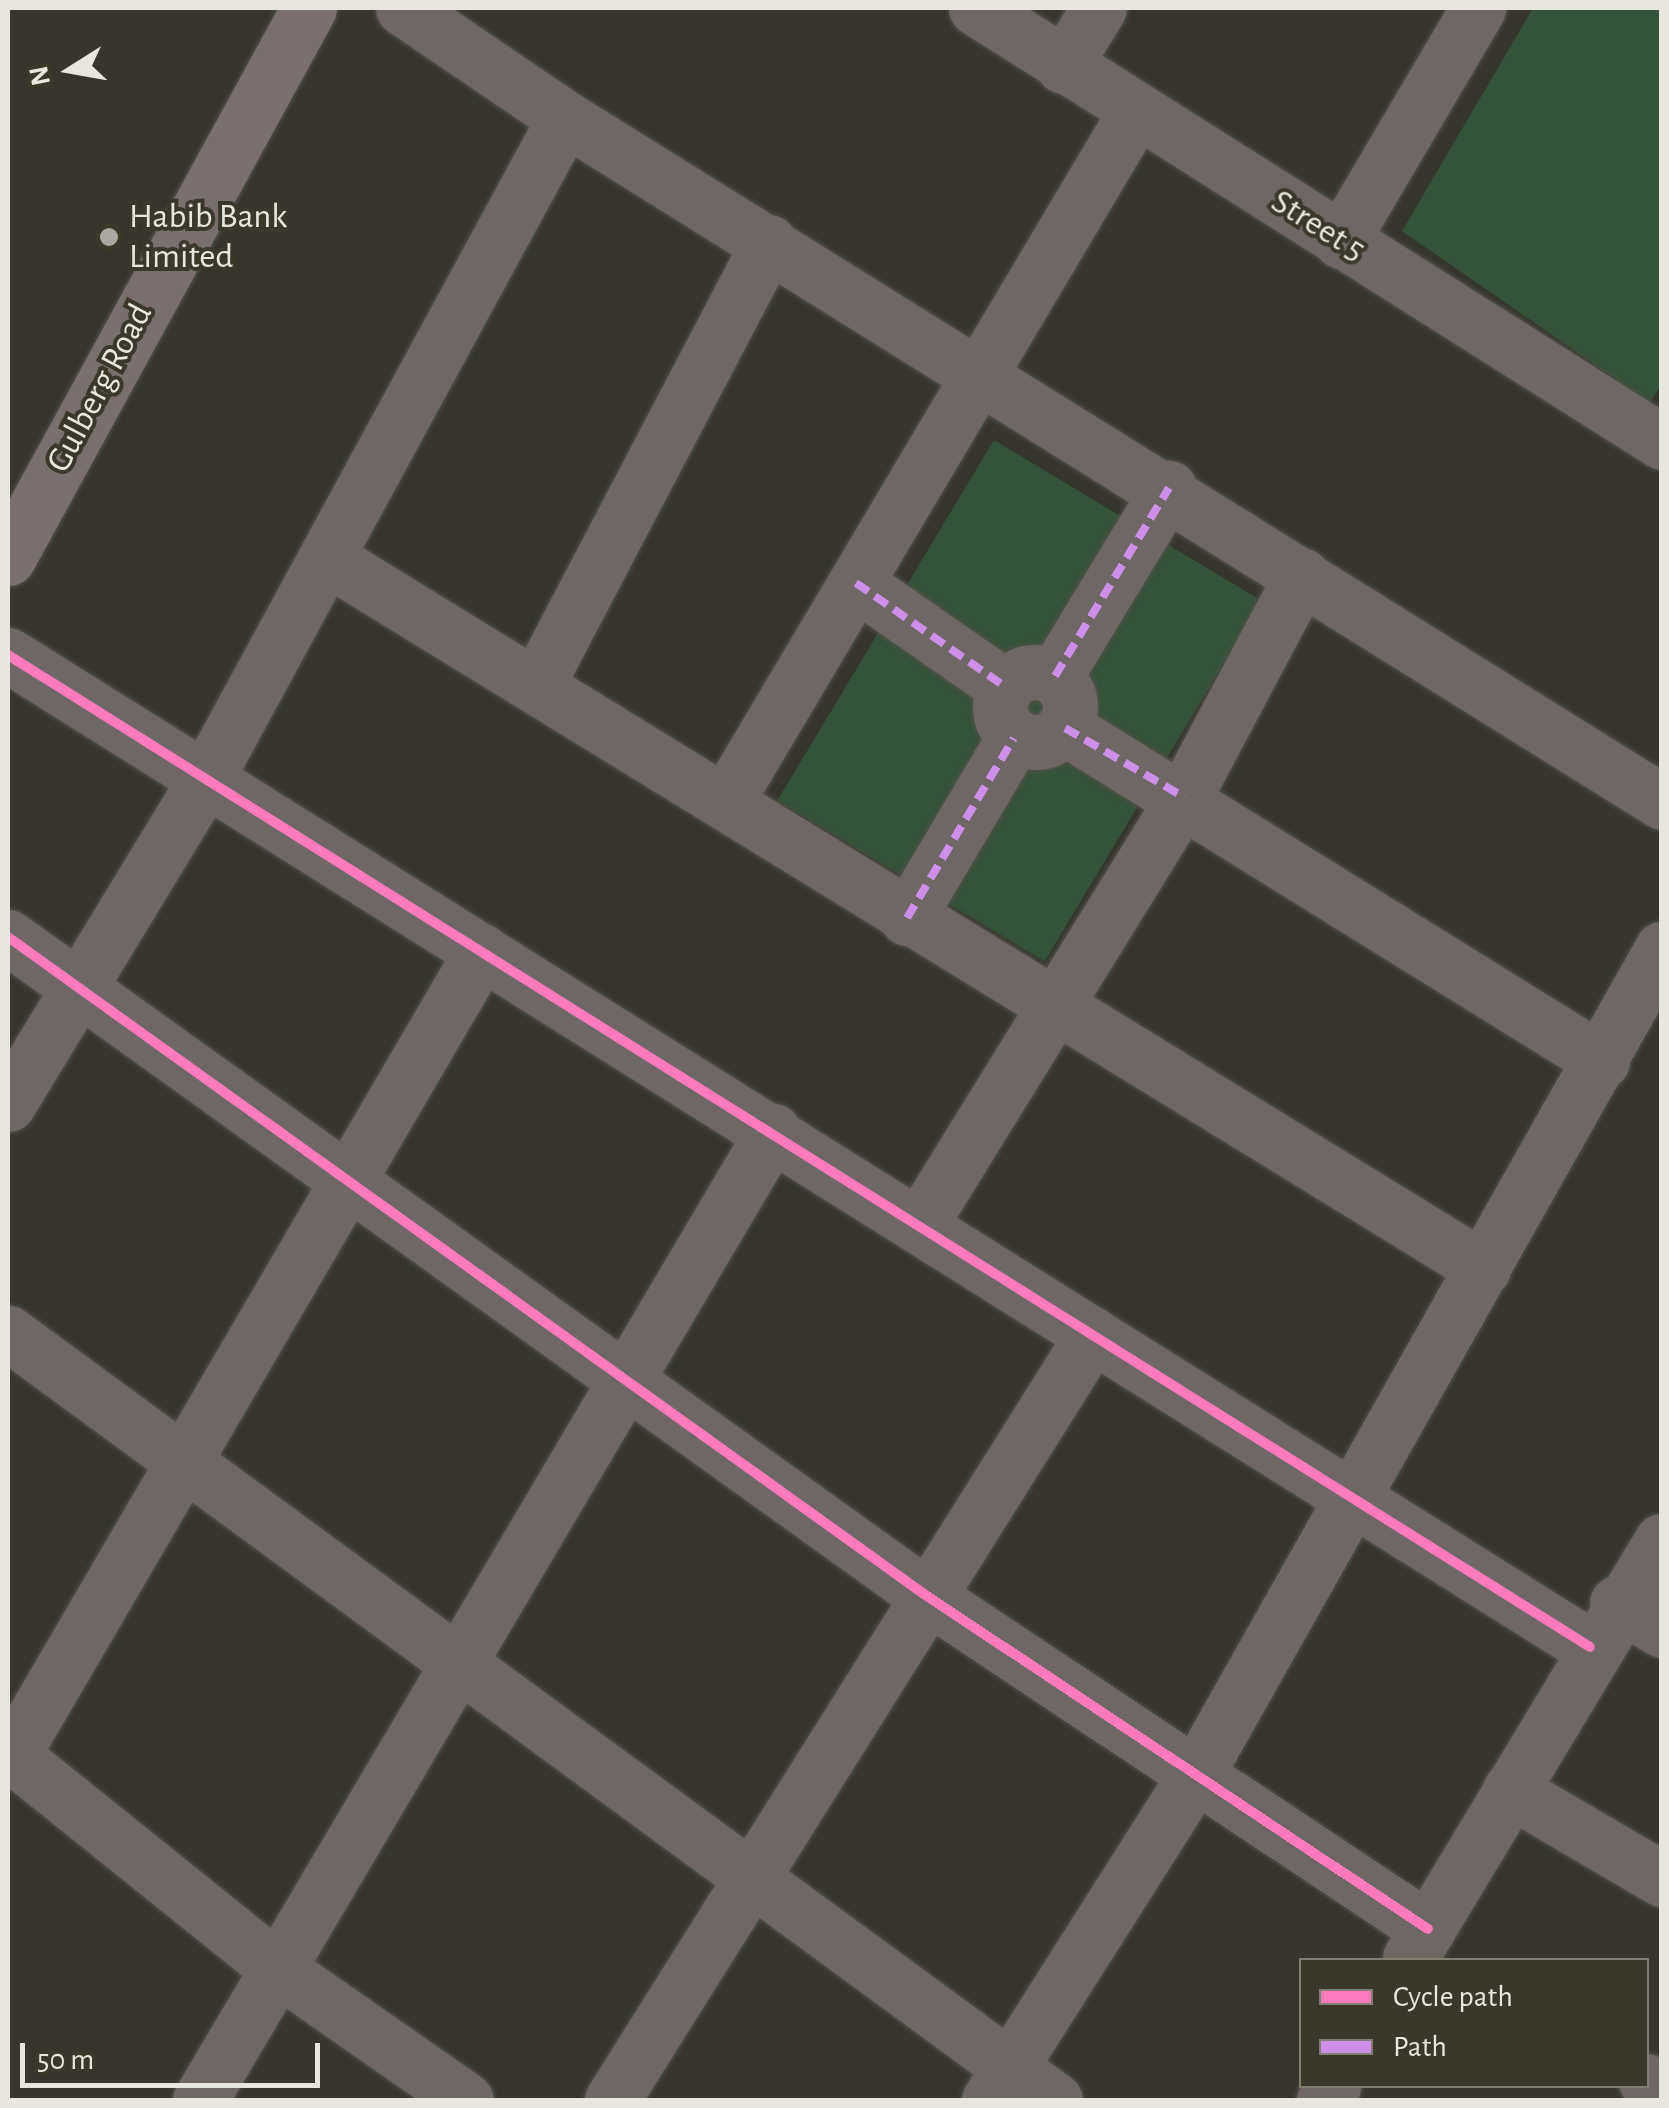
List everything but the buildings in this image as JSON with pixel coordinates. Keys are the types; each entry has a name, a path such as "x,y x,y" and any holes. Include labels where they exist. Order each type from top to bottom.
{"main road":[{"name":"Gulberg Road","path":"8,558 309,8"}],"street":[{"path":"402,8 565,118 1169,488 1662,802"},
{"name":"Street 5","path":"976,8 1660,438"},
{"path":"1063,66 1099,8"},
{"path":"1342,241 1478,8"},
{"path":"726,801 1136,111"},
{"path":"8,1104 206,778 565,118"},
{"path":"536,684 769,242"},
{"path":"908,918 1169,488"},
{"path":"326,558 1483,1268"},
{"path":"920,1224 1184,797 1302,574"},
{"path":"856,584 1035,707 1602,1061"},
{"path":"8,655 773,1130 1355,1498 1623,1626"},
{"path":"8,938 347,1173 924,1594 1195,1776 1423,1949 1510,1790 1623,1626 1662,1541"},
{"path":"999,2084 1195,1776 1602,1061 1662,948"},
{"path":"466,2100 278,1969 9,1756 187,1460 347,1173 482,951"},
{"path":"200,2100 631,1377 773,1130"},
{"path":"8,1333 187,1460 750,1880 999,2084 1054,2100"},
{"path":"612,2100 924,1594 1092,1334"},
{"path":"1510,1790 1662,1878"}],"green space":[{"path":"1533,8 1661,8 1662,383 1650,403 1402,231"},
{"path":"994,440 1261,601 1045,962 777,801"}],"marked path":[{"path":"1055,676 1169,488"},
{"path":"856,583 1004,686"},
{"path":"1065,728 1184,797"},
{"path":"907,918 1014,738"}],"cycle path":[{"path":"8,655 1590,1647"},
{"path":"8,937 924,1594 1428,1929"}],"place":[{"name":"Habib Bank Limited","path":"109,237"}]}
